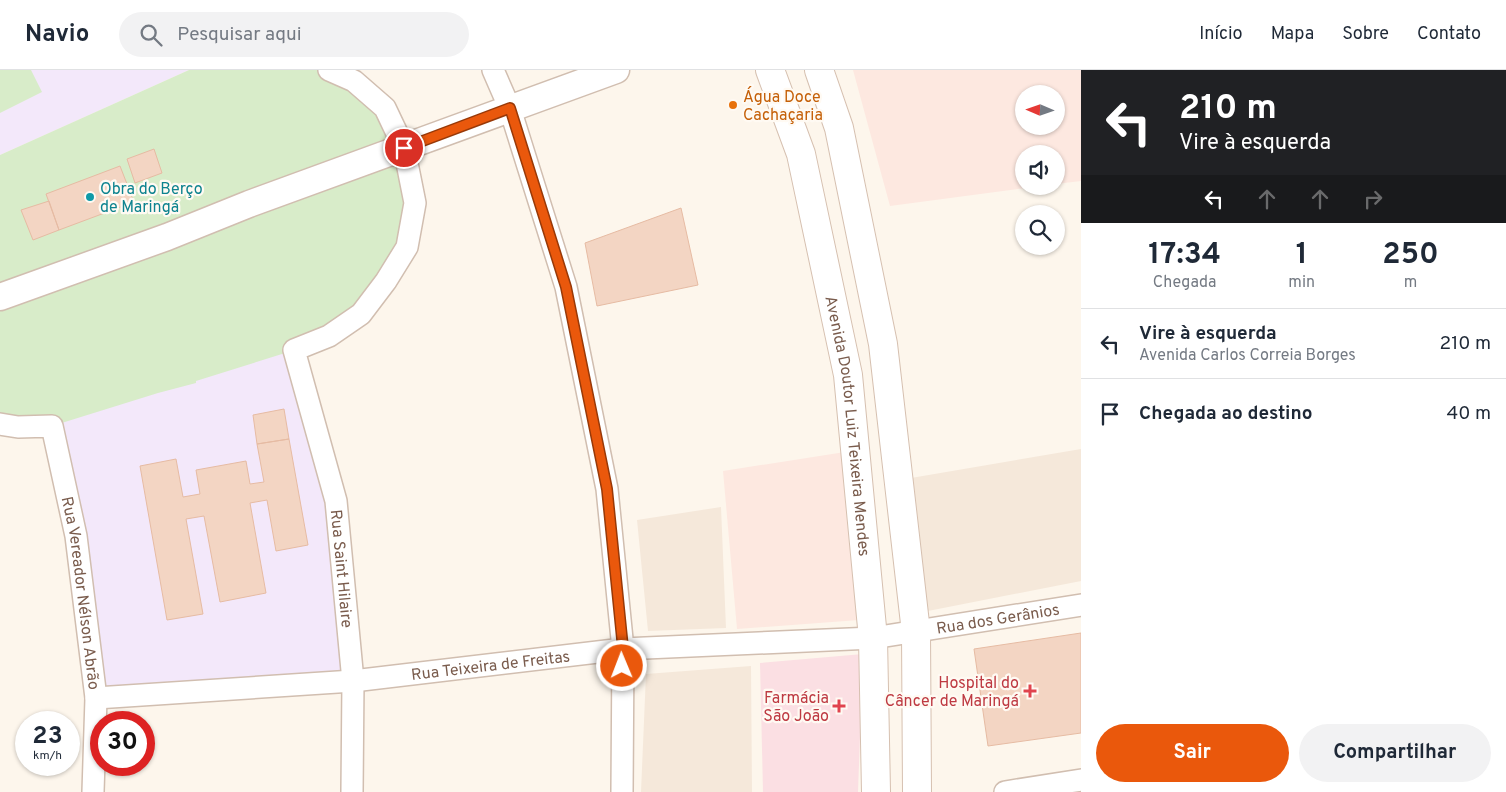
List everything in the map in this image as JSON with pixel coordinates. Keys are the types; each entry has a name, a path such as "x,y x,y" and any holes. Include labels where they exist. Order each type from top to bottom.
{"main road":[{"name":"Avenida Doutor Luiz Teixeira Mendes","path":"770,70 801,154 848,375 873,638 876,792"},
{"path":"819,70 839,128 883,344 916,632 918,792"}],"street":[{"path":"329,70 354,81 385,108 404,148"},
{"path":"493,70 510,108 566,287 607,489 623,648 622,792"},
{"path":"0,297 616,70"},
{"name":"Rua Saint Hilaire","path":"352,792 353,682 336,501 294,350 329,336 361,314 386,281 407,247 415,203 404,148"},
{"name":"Rua Vereador Nélson Abrão","path":"0,424 18,427 52,426 76,536 96,698 93,792"},
{"name":"Rua dos Gerânios","path":"916,632 1081,605"},
{"name":"Rua Teixeira de Freitas","path":"96,698 353,682 623,648 873,638 916,632"},
{"path":"1004,792 1081,780"}],"shaded area":[{"path":"0,70 189,70 0,155"},
{"path":"853,70 1081,70 1081,181 1065,183 1065,145 1015,145 1015,189 890,206"},
{"path":"254,202 336,501 353,681 96,698 52,426"},
{"path":"1081,449 1081,581 928,611 911,478"},
{"path":"845,452 859,620 737,629 723,471"},
{"path":"721,507 726,628 648,631 637,520"},
{"path":"863,654 858,792 763,792 760,663"},
{"path":"751,666 752,792 641,792 646,674"}],"green space":[{"path":"0,70 31,70 42,92 0,113"},
{"path":"189,70 329,70 354,81 404,148 407,247 361,314 298,349 196,381 196,383 52,426 0,424 0,155"}],"building":[{"path":"154,149 162,173 135,183 127,159"},
{"name":"Obra do Berço de Maringá","path":"120,166 134,202 59,230 46,194"},
{"path":"49,201 59,230 33,240 21,210"},
{"path":"681,208 698,285 597,306 585,243"},
{"path":"284,409 289,439 257,444 253,415"},
{"path":"289,439 308,545 276,551 267,500 250,503 266,593 220,602 204,516 186,519 203,614 167,620 140,466 176,459 183,497 200,494 196,470 246,461 250,484 264,482 257,444"},
{"name":"Hospital do Câncer de Maringá","path":"1081,633 1081,733 988,746 974,649"}],"place":[{"name":"Água Doce Cachaçaria","path":"733,105"},
{"name":"Obra do Berço de Maringá","path":"90,197"},
{"name":"Hospital do Câncer de Maringá","path":"1030,691"},
{"name":"Farmácia São João","path":"839,706"}],"route":[{"path":"404,148 510,108 566,287 607,489 623,648 622,666"}]}
